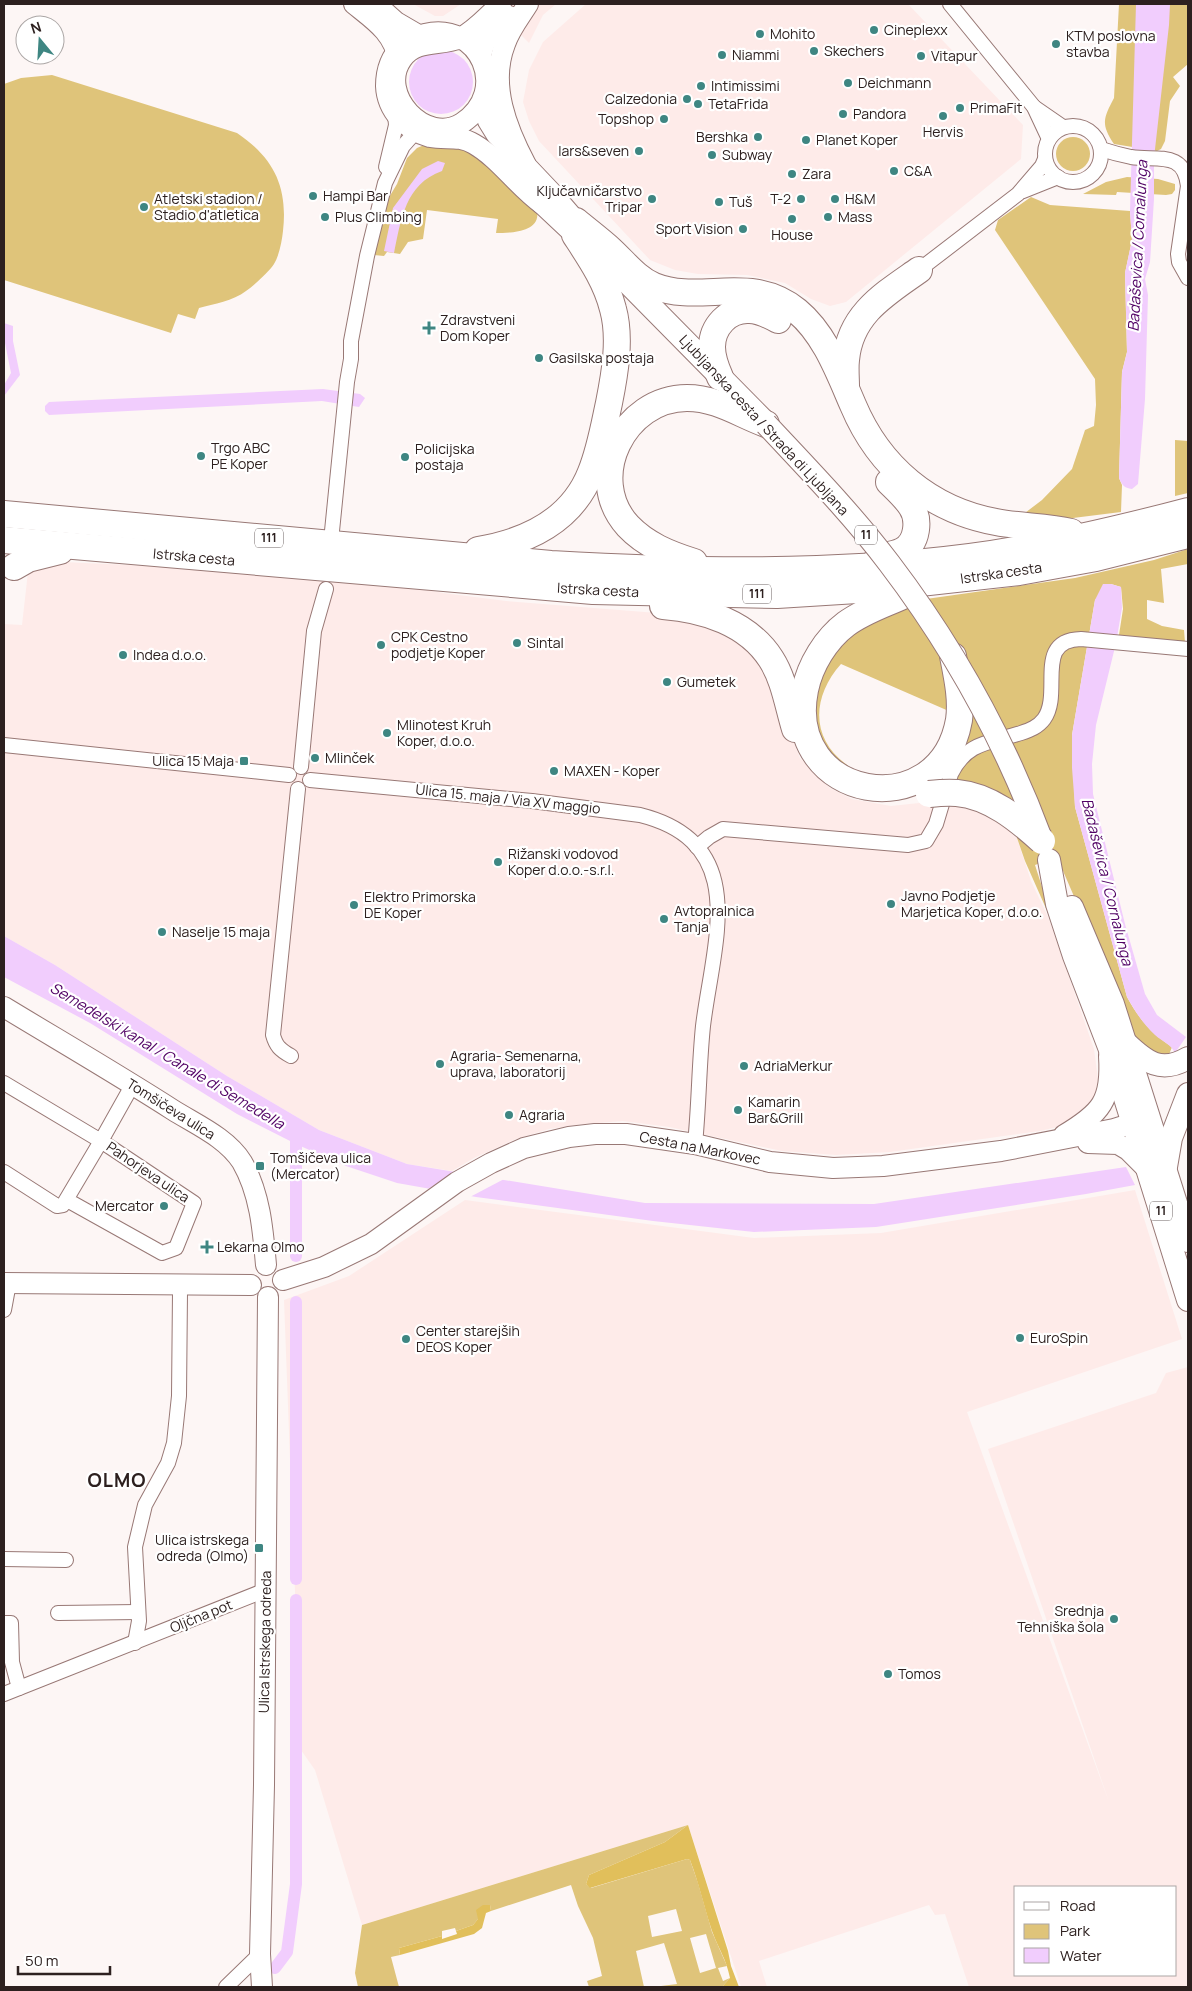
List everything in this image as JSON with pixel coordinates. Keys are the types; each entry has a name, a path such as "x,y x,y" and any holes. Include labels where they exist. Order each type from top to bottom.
{"highway":[{"path":"575,228 611,250 639,278 653,286 677,292 741,290 762,294 782,302 797,311 810,324 825,348 846,388 865,431 893,468 916,489 941,503 979,518 1023,526 1053,528 1086,536"},
{"path":"448,555 517,541 540,531 574,503 591,472 602,437 612,388 616,328 614,310 603,282 575,228"},
{"path":"846,388 846,360 854,327 870,307 919,270"},
{"path":"720,377 712,349 712,340 717,327 723,319 741,310 750,310 763,312 782,322 796,334 808,349 857,443 910,504 917,522 916,531 907,548 896,553 860,560 843,568"},
{"path":"718,570 667,553 645,542 626,524 615,505 610,485 610,466 614,449 622,433 637,416 651,407 669,400 700,398 720,403 766,424"},
{"name":"11","path":"1086,536 1188,511"},
{"name":"Istrska cesta","path":"4,514 606,568 718,570 843,568 969,557 1086,536"},
{"name":"Istrska cesta","path":"4,540 593,591 777,595 922,584 1019,572 1096,558 1188,535"},
{"path":"14,567 35,557 86,547"},
{"path":"922,584 909,593 862,614 845,625 825,646 813,665 806,684 802,715 806,733 814,752 837,775 867,788 894,788 965,794 991,803 1017,820 1046,850"},
{"path":"593,591 605,599 624,604 671,607 694,611 730,622 758,643 771,659 782,683 803,750 821,774 842,788 870,797 930,791"},
{"path":"930,791 932,769 944,756 953,740 959,720 960,702 952,656"}],"main road":[{"name":"Ljubljanska cesta / Strada di Ljubljana","path":"575,228 766,424 834,497 888,562 952,656 979,702 1010,764 1113,1004 1117,1045 1142,1120"},
{"path":"1117,1045 1145,1061 1158,1065 1170,1065 1188,1058"},
{"path":"1142,1120 1172,1105 1188,1085"},
{"path":"1157,1170 1188,1094"},
{"name":"11","path":"1142,1120 1157,1170 1188,1300"},
{"name":"11","path":"1157,1170 1188,1240"}],"street":[{"path":"343,4 377,39 387,55 395,60 402,59 416,48 432,42 451,41 453,29 487,4"},
{"path":"354,4 386,31 395,45 396,81 400,99 405,110 426,132"},
{"path":"375,4 396,22 420,36"},
{"path":"387,180 385,168 396,125 395,114 386,92 395,60 409,40 420,36 452,35 479,24 501,4"},
{"path":"332,531 346,389 351,360 351,341 367,256 387,180 403,146 411,137 442,128 458,126 472,116 483,103 487,84 481,58 484,45 489,34 501,21 526,4"},
{"path":"526,4 504,45 499,87 512,139 526,165"},
{"path":"950,4 1034,107 1049,140"},
{"path":"452,35 469,44 481,58"},
{"name":"Ljubljanska cesta / Strada di Ljubljana","path":"483,103 488,122 496,134 526,165 575,228"},
{"path":"1034,107 1063,127"},
{"path":"395,114 412,130 463,138 476,145 492,158 526,193 542,204"},
{"name":"Ljubljanska cesta / Strada di Ljubljana","path":"458,126 470,130 489,145 531,188 542,204 575,228"},
{"path":"919,270 1018,194 1042,166 1046,147 1055,132 1063,127 1078,126 1090,131 1101,149 1097,167 1090,176 1080,181 1069,181 1058,177 1050,170 1045,159"},
{"path":"1101,149 1132,157 1169,158 1177,163 1187,175 1188,186 1178,254 1179,262 1188,278"},
{"path":"1097,167 1132,157"},
{"path":"1018,194 1058,177"},
{"path":"301,767 314,632 326,589"},
{"path":"697,847 723,829 916,844 926,841 932,833 930,791 951,774 967,752 981,744 1033,728 1043,721 1049,707 1052,663 1057,648 1069,640 1088,640 1188,649"},
{"path":"4,745 288,775"},
{"path":"301,767 309,771 310,780 306,787 298,788 289,782 288,775 293,768 301,767"},
{"name":"Ulica 15. maja / Via XV maggio","path":"310,780 532,801 631,813 650,817 680,832 697,847 709,864 714,877 719,920 703,1027 695,1144"},
{"path":"291,1056 280,1051 275,1044 273,1034 298,788"},
{"name":"Tomšičeva ulica","path":"4,1007 134,1084 227,1144 241,1161 253,1185 258,1203 266,1265"},
{"path":"1054,1141 1082,1124 1097,1112 1108,1084 1117,1045"},
{"name":"Pahorjeva ulica","path":"4,1083 101,1141 194,1203 176,1248 162,1253 67,1200 101,1141 134,1084"},
{"name":"Cesta na Markovec","path":"283,1280 311,1272 370,1244 457,1182 491,1163 524,1148 547,1142 595,1134 626,1134 695,1144 770,1162 833,1168 883,1166 938,1160 1054,1141 1142,1120"},
{"path":"1054,1141 1118,1144 1157,1170"},
{"path":"4,1172 56,1206 63,1205 67,1200"},
{"path":"266,1265 279,1270 283,1280 279,1292 268,1297 257,1294 251,1285 252,1276 255,1271 266,1265"},
{"path":"4,1310 6,1283 251,1285"},
{"path":"135,1643 138,1612 135,1547 144,1505 168,1463 174,1442 179,1396 180,1292"},
{"name":"Ulica Istrskega odreda","path":"262,1987 260,1954 264,1785 268,1297"},
{"path":"4,1559 66,1560"},
{"name":"Oljčna pot","path":"4,1694 266,1590"},
{"path":"58,1613 138,1612"},
{"path":"4,1623 11,1623 12,1662 19,1688"},
{"path":"226,1987 260,1954"}],"shaded area":[{"path":"413,4 461,4 443,16 435,16"},
{"path":"490,4 556,4 543,15 529,43"},
{"name":"Planet Koper","path":"586,4 908,4 1023,125 1021,159 846,302 830,306 811,299 785,283 747,275 698,274 675,270 650,260 539,141 529,121 523,102 529,70 543,42"},
{"path":"41,561 284,572 397,584 443,593 506,601 670,614 706,619 761,657 800,758 830,788 852,799 891,806 919,803 977,806 1015,832 1031,881 1049,919 1094,1049 1098,1079 1093,1105 1066,1125 1040,1131 890,1152 836,1155 782,1151 669,1127 623,1121 584,1124 549,1129 516,1139 474,1158 452,1171 407,1164 319,1130 227,1076 55,965 4,936 4,624 22,625 28,572"},
{"path":"1135,1190 1182,1339 967,1412 1109,1802 988,1449 1156,1393 1166,1373 1188,1367 1188,1987 969,1987 945,1914 935,1915 929,1905 759,1961 767,1987 741,1987 688,1825 362,1925 315,1770 301,1750 284,1300 349,1276 465,1200 754,1238 881,1233"},
{"path":"688,1825 739,1987 722,1987 730,1978 712,1931 690,1860 687,1859 590,1888 586,1884 589,1875 665,1842"},
{"path":"483,1905 490,1905 491,1911 486,1913 482,1928 474,1934 400,1955 399,1948 442,1936 442,1939 457,1934 456,1931 473,1925 478,1919 476,1910"}],"green space":[{"path":"1119,4 1188,4 1188,64 1173,77 1180,86 1170,101 1165,141 1161,149 1157,151 1114,144 1105,126 1106,117 1114,98"},
{"name":"Atletski stadion / Stadio d'atletica","path":"52,75 237,133 250,143 269,163 276,175 283,201 284,215 281,244 276,261 268,271 253,286 241,294 223,302 199,308 195,319 178,314 171,333 4,280 4,84 21,78"},
{"path":"1073,137 1080,138 1085,142 1089,147 1089,161 1085,166 1080,170 1073,171 1066,170 1061,166 1057,161 1056,154 1057,147 1061,142 1066,138"},
{"path":"424,145 466,145 537,211 537,218 534,223 530,227 517,232 496,233 498,219 427,210 423,239 408,242 400,254 387,252 384,256 374,255 385,204 397,184 407,158 417,148"},
{"path":"1127,177 1158,179 1175,184 1175,190 1172,194 1166,195 1117,192 1116,195 1083,194 1106,182"},
{"path":"1031,197 1050,205 1130,211 1132,240 1125,273 1127,352 1122,372 1119,478 1122,485 1121,512 1049,521 1017,519 1042,500 1072,469 1085,430 1094,426 1096,405 1095,379 995,230 998,220"},
{"path":"1175,440 1188,441 1188,493 1175,496"},
{"path":"1188,549 1188,564 1161,569 1164,603 1147,600 1147,619 1162,626 1184,630 1185,643 1119,635 1123,609 1121,587 1111,584 1095,600 1072,735 1075,807 1127,997 1146,1025 1172,1047 1168,1057 1158,1057 1136,1040 1057,857 1035,865 1051,915 1048,913 1025,861 1015,832 1005,821 929,794 861,781 812,735 813,682 857,623 926,599 1075,578 1154,560","holes":["841,664 951,712 934,759 902,774 887,778 864,774 840,760 830,748 823,735 820,721 820,707 824,692"]},
{"path":"688,1825 665,1842 589,1875 586,1884 591,1888 687,1859 690,1860 712,1932 727,1966 718,1968 723,1981 730,1978 722,1987 653,1987 677,1984 664,1943 636,1951 644,1987 589,1987 587,1981 602,1976 593,1938 578,1906 571,1885 491,1911 490,1905 473,1925 456,1931 455,1928 442,1931 442,1936 399,1948 400,1955 391,1957 399,1987 358,1987 355,1973 362,1925","holes":["676,1909 682,1931 652,1937 648,1916","706,1934 716,1968 700,1973 690,1938"]}],"water":[{"name":"Badaševica / Cornalunga","path":"1136,4 1170,4 1154,158 1154,199 1150,262 1145,279 1148,295 1145,399 1138,484 1132,489 1124,486 1119,478 1122,372 1127,352 1125,273 1132,240 1130,211"},
{"path":"441,50 459,56 467,64 473,82 467,100 459,108 441,114 423,108 415,100 409,82 415,64 423,56"},
{"path":"438,161 445,163 442,171 430,177 412,194 399,228 394,253 384,251 393,208 422,169"},
{"path":"4,323 13,326 13,341 20,375 4,396 4,385 11,373 4,338"},
{"path":"323,389 360,394 365,398 359,407 322,401 49,415 45,411 45,406 49,402"},
{"name":"Badaševica / Cornalunga","path":"1103,584 1121,587 1122,608 1116,643 1096,725 1092,764 1093,794 1125,924 1145,994 1157,1015 1186,1037 1175,1053 1169,1045 1155,1035 1147,1026 1127,997 1075,807 1072,735 1095,600"},
{"name":"Semedelski kanal / Canale di Semedella","path":"4,936 55,965 227,1076 319,1130 407,1164 645,1203 874,1204 1126,1167 1135,1185 876,1227 754,1232 653,1221 476,1197 397,1183 346,1166 298,1145 237,1114 90,1023 4,977"}],"pier":[{"path":"457,1170 506,1178 468,1198 425,1191"}],"waterway":[{"path":"296,1131 296,1256"},
{"path":"296,1302 296,1579"},
{"path":"275,1968 287,1952 296,1884 296,1600"}],"place":[{"name":"Cineplexx","path":"874,30"},
{"name":"Mohito","path":"760,34"},
{"name":"KTM poslovna stavba","path":"1056,44"},
{"name":"Skechers","path":"814,51"},
{"name":"Niammi","path":"722,55"},
{"name":"Vitapur","path":"921,56"},
{"name":"Deichmann","path":"848,83"},
{"name":"Intimissimi","path":"701,86"},
{"name":"Calzedonia","path":"687,99"},
{"name":"TetaFrida","path":"698,104"},
{"name":"PrimaFit","path":"960,108"},
{"name":"Pandora","path":"843,114"},
{"name":"Hervis","path":"943,116"},
{"name":"Topshop","path":"664,119"},
{"name":"Bershka","path":"758,137"},
{"name":"Planet Koper","path":"806,140"},
{"name":"lars&seven","path":"639,151"},
{"name":"Subway","path":"712,155"},
{"name":"C&A","path":"894,171"},
{"name":"Zara","path":"792,174"},
{"name":"Hampi Bar","path":"313,196"},
{"name":"Ključavničarstvo Tripar","path":"652,199"},
{"name":"T-2","path":"801,199"},
{"name":"H&M","path":"835,199"},
{"name":"Tuš","path":"719,202"},
{"name":"Atletski stadion / Stadio d'atletica","path":"144,207"},
{"name":"Plus Climbing","path":"325,217"},
{"name":"Mass","path":"828,217"},
{"name":"House","path":"792,219"},
{"name":"Sport Vision","path":"743,229"},
{"name":"Zdravstveni Dom Koper","path":"429,328"},
{"name":"Gasilska postaja","path":"539,358"},
{"name":"Trgo ABC PE Koper","path":"201,456"},
{"name":"Policijska postaja","path":"405,457"},
{"name":"Sintal","path":"517,643"},
{"name":"CPK Cestno podjetje Koper","path":"381,645"},
{"name":"Indea d.o.o.","path":"123,655"},
{"name":"Gumetek","path":"667,682"},
{"name":"Mlinotest Kruh Koper, d.o.o.","path":"387,733"},
{"name":"Mlinček","path":"315,758"},
{"name":"Ulica 15 Maja","path":"244,761"},
{"name":"MAXEN - Koper","path":"554,771"},
{"name":"Rižanski vodovod Koper d.o.o.-s.r.l.","path":"498,862"},
{"name":"Javno Podjetje Marjetica Koper, d.o.o.","path":"891,904"},
{"name":"Elektro Primorska DE Koper","path":"354,905"},
{"name":"Avtopralnica Tanja","path":"664,919"},
{"name":"Naselje 15 maja","path":"162,932"},
{"name":"Agraria- Semenarna, uprava, laboratorij","path":"440,1064"},
{"name":"AdriaMerkur","path":"744,1066"},
{"name":"Kamarin Bar&Grill","path":"738,1110"},
{"name":"Agraria","path":"509,1115"},
{"name":"Tomšičeva ulica (Mercator)","path":"260,1166"},
{"name":"Mercator","path":"164,1206"},
{"name":"Lekarna Olmo","path":"207,1247"},
{"name":"EuroSpin","path":"1020,1338"},
{"name":"Center starejših DEOS Koper","path":"406,1339"},
{"name":"Ulica istrskega odreda (Olmo)","path":"259,1548"},
{"name":"Srednja Tehniška šola","path":"1114,1619"},
{"name":"Tomos","path":"888,1674"}],"district":[{"name":"OLMO","path":"117,1480"}]}
